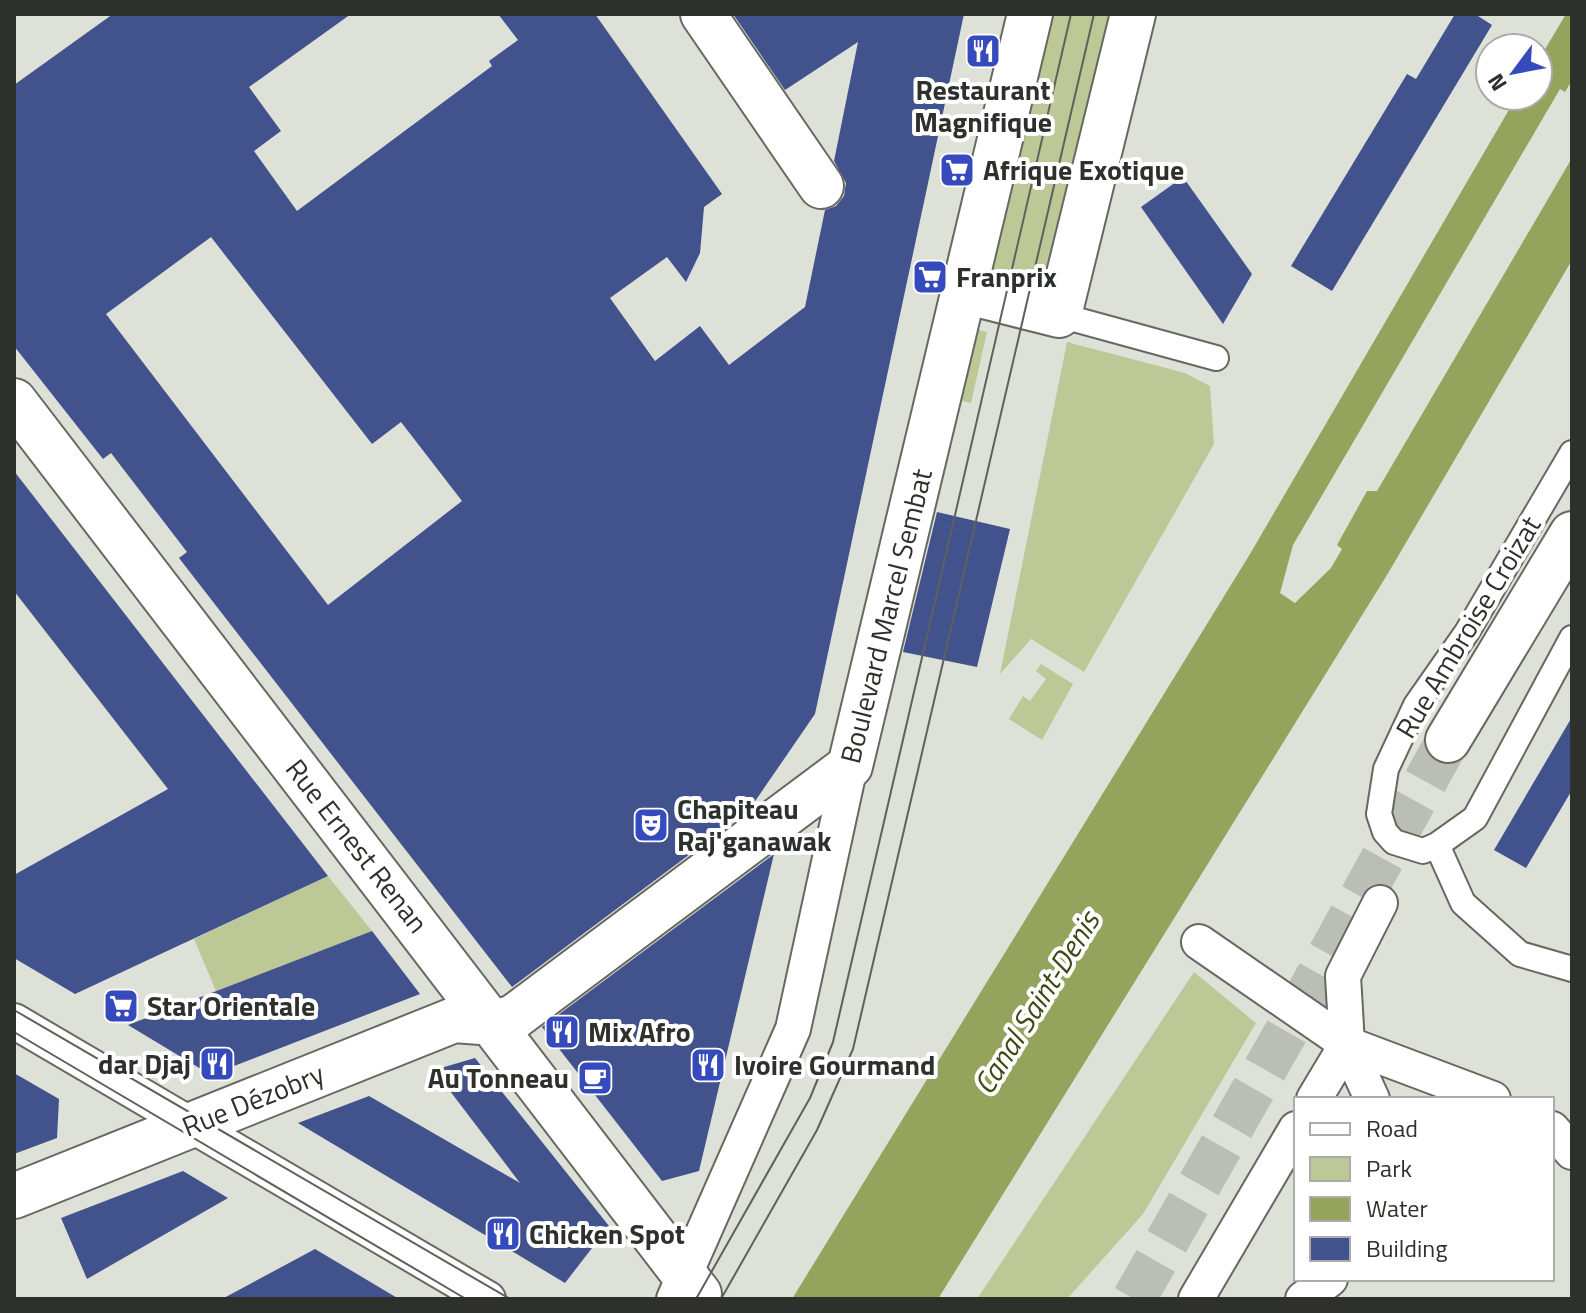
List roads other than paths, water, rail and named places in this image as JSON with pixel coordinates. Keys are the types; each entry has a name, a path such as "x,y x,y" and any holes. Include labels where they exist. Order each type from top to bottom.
{"street":[{"path":"703,14 821,186"},
{"name":"Boulevard Marcel Sembat","path":"688,1292 793,1029 850,766 1030,14"},
{"path":"964,291 1059,315 1133,14"},
{"name":"Rue Ernest Renan","path":"14,401 494,1023 688,1292"},
{"name":"Rue Ambroise Croizat","path":"1448,740 1572,534"},
{"path":"494,1023 514,1017 850,766"},
{"path":"1371,1097 1347,1044 1343,976 1380,903"},
{"path":"1199,942 1347,1044 1488,1097"},
{"name":"Rue Dézobry","path":"14,1196 454,1020 494,1023"},
{"path":"14,1021 488,1299"},
{"path":"1315,1097 1347,1044"},
{"path":"1554,1128 1572,1139"},
{"path":"1554,1130 1572,1152"},
{"path":"1196,1299 1294,1132"},
{"path":"1303,1299 1327,1281"}],"lane":[{"path":"1059,315 1216,358"},
{"name":"Rue Ambroise Croizat","path":"1437,845 1423,851 1407,847 1394,842 1385,832 1379,814 1386,769 1416,705 1467,632 1572,453"},
{"path":"1572,638 1475,818 1437,845 1463,903 1520,954 1572,969"}],"water":[{"path":"1566,14 1572,14 1572,80 1565,92 1560,89 1554,99 1554,34"},
{"name":"Canal Saint-Denis","path":"1508,112 1547,112 1293,545 1280,593 1295,603 1331,568 1342,549 1337,545 1367,491 1377,491 1572,158 1572,260 1387,575 938,1299 792,1299 1250,554"}],"tunnel":[{"path":"1134,1299 1448,740"}],"tram line":[{"path":"696,1299 810,1098 833,1042 1071,14"},
{"path":"721,1299 817,1130 853,1049 1094,14"},
{"path":"14,1010 510,1299"},
{"path":"14,1032 466,1299"}],"place":[{"name":"Restaurant Magnifique","path":"983,51"},
{"name":"Afrique Exotique","path":"957,170"},
{"name":"Franprix","path":"930,277"},
{"name":"Chapiteau Raj'ganawak","path":"651,825"},
{"name":"Star Orientale","path":"121,1006"},
{"name":"Mix Afro","path":"562,1032"},
{"name":"dar Djaj","path":"217,1064"},
{"name":"Ivoire Gourmand","path":"708,1065"},
{"name":"Au Tonneau","path":"595,1078"},
{"name":"Chicken Spot","path":"503,1234"}]}
